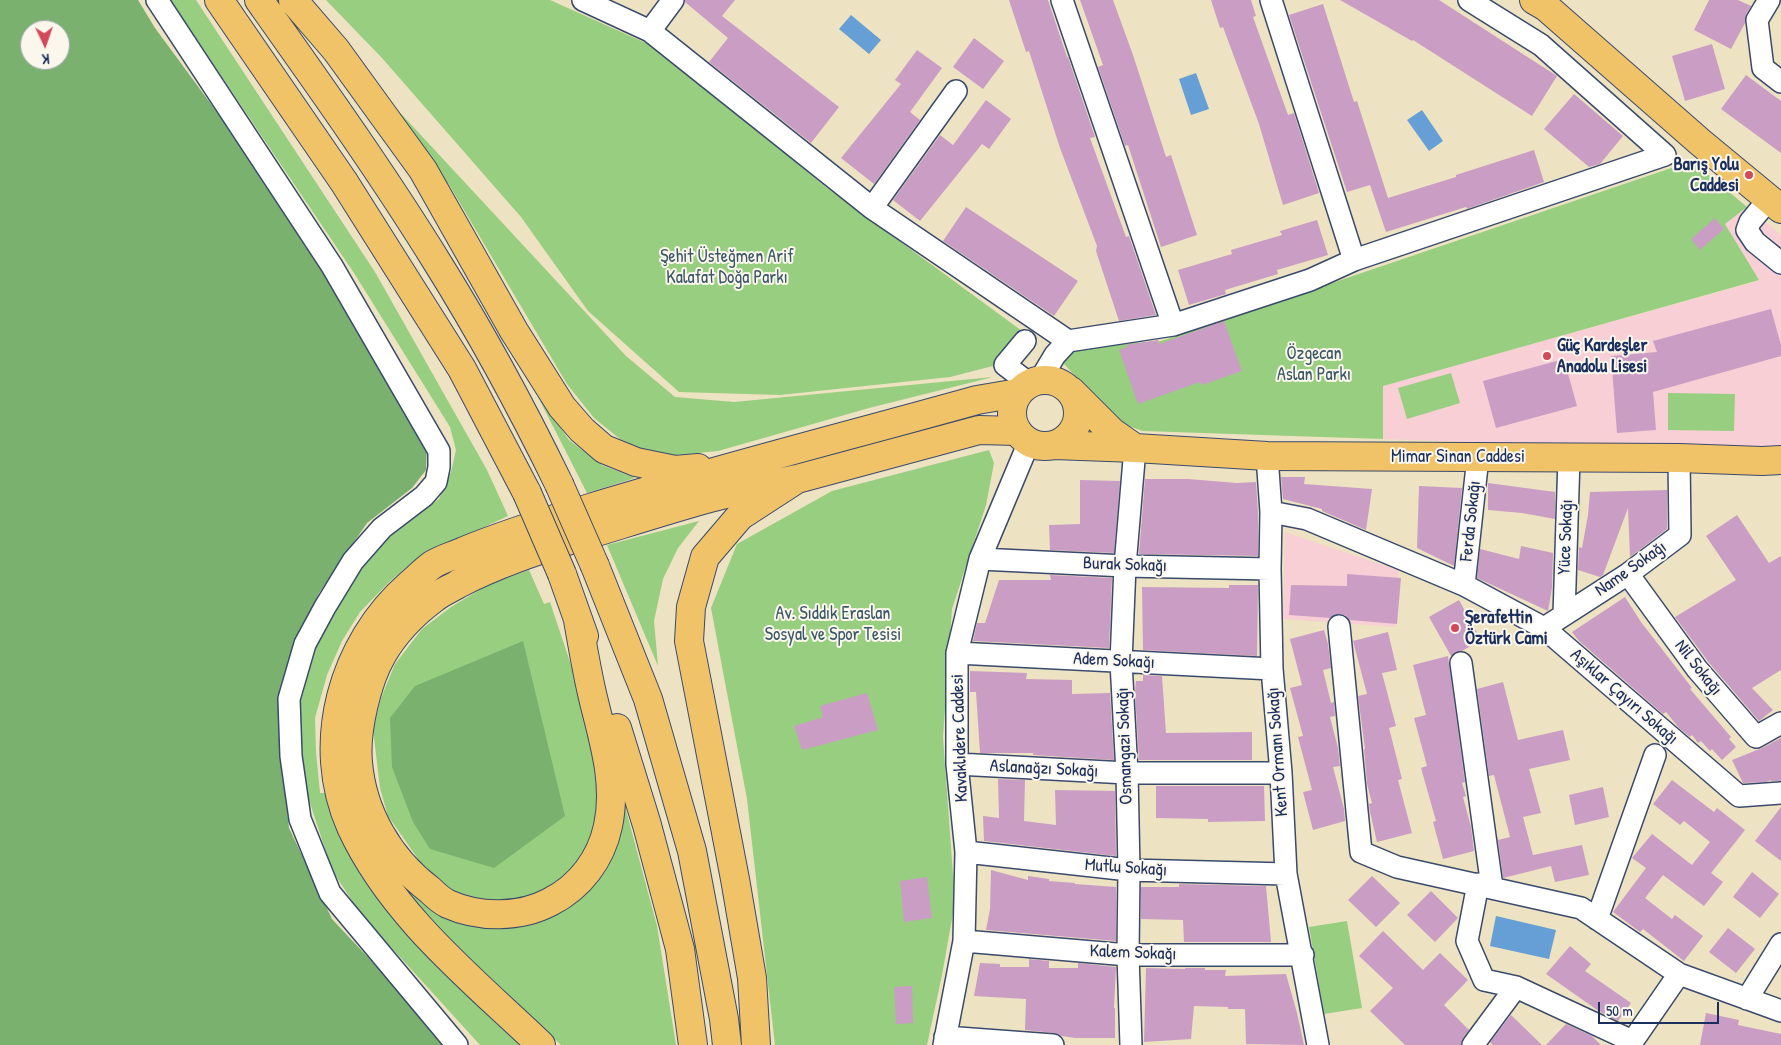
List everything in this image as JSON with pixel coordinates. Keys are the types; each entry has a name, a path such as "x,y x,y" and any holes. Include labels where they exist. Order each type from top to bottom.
{"main road":[{"path":"218,0 344,182 462,369 527,494 562,574 610,708 649,835 680,948 692,1045"},
{"path":"259,0 334,107 437,262 522,409 560,484 648,699 692,851 724,1019 727,1045"},
{"path":"293,0 336,50 423,170 514,331 562,408 582,430 604,449 636,462 676,470 726,465 822,443"},
{"path":"1543,2 1700,142 1775,204"},
{"path":"541,1045 426,935 393,896 352,828 338,790 334,735 343,686 354,659 374,623 398,594 432,565 498,537 636,494 1051,380 1061,384 1070,391 1112,432 1135,448"},
{"path":"1029,386 1013,403 1012,412 1013,422 1033,439 1062,442 1070,435 1078,418 1076,399 1070,391"},
{"name":"Mimar Sinan Caddesi","path":"797,479 979,430 1033,439 1135,448 1267,456 1781,460"},
{"path":"578,620 591,690 607,749 612,804 608,828 598,856 580,881 560,897 524,912 501,915 474,912 448,904 408,872 380,835 363,795 357,760 359,728 367,692 382,655 408,621 434,598 472,576 519,557 708,498 797,479"},
{"path":"756,1045 752,978 689,641 691,607 705,557 740,516 797,479"}],"street":[{"path":"157,0 332,266 439,451 439,467 436,482 424,496 382,528 353,561 325,607 305,644 289,699 291,756 300,819 330,893 457,1045"},
{"path":"584,0 650,31 872,208 1061,348"},
{"path":"650,31 673,0"},
{"path":"1062,0 1172,325"},
{"path":"1272,0 1354,260"},
{"path":"1025,342 1005,365 1029,386 1061,348 1172,325 1310,280 1354,260 1665,155 1541,45 1469,0"},
{"path":"1769,0 1757,20 1763,68 1781,82"},
{"path":"872,208 956,91"},
{"path":"1775,204 1750,222 1747,230 1755,242 1781,263"},
{"name":"Kavaklıdere Caddesi","path":"945,1041 964,941 966,852 957,764 957,653 980,559 1033,439"},
{"name":"Osmangazi Sokağı","path":"1131,1045 1128,955 1129,870 1121,662 1135,448"},
{"name":"Kent Ormanı Sokağı","path":"1267,456 1271,512 1272,669 1281,773 1286,874 1318,1045"},
{"name":"Ferda Sokağı","path":"1464,585 1478,457"},
{"name":"Yüce Sokağı","path":"1564,615 1569,458"},
{"name":"Name Sokağı","path":"1544,628 1628,574 1680,535 1679,458"},
{"name":"Aşıklar Çayırı Sokağı","path":"1271,512 1307,519 1464,585 1544,628 1739,796 1781,793"},
{"name":"Burak Sokağı","path":"980,559 1270,570"},
{"name":"Nil Sokağı","path":"1628,574 1697,670 1756,737 1781,724"},
{"path":"1339,626 1361,852 1397,866 1581,908 1679,974 1781,1011"},
{"name":"Adem Sokağı","path":"957,653 1272,669"},
{"path":"1461,663 1485,886 1468,941 1484,980 1516,986 1631,1043 1679,974"},
{"path":"1597,918 1655,755"},
{"name":"Aslanağzı Sokağı","path":"957,764 1126,773 1281,773"},
{"name":"Mutlu Sokağı","path":"966,852 1129,870 1286,874"},
{"name":"Kalem Sokağı","path":"964,941 1128,955 1302,955"},
{"path":"1747,999 1781,944"},
{"path":"1473,1045 1516,986"},
{"path":"945,1041 1053,1045"}],"shaded area":[{"path":"1747,207 1781,235 1781,450 1704,450 1383,439 1382,386 1758,281 1725,224"},
{"path":"1285,532 1398,570 1396,627 1283,619"}],"green space":[{"path":"0,0 138,0 155,28 255,164 402,397 427,442 426,470 412,488 367,523 319,593 300,634 285,683 280,749 289,828 332,919 450,1045 0,1045"},
{"path":"170,0 196,0 375,272 487,470 508,516 417,558 388,583 360,612 342,641 327,675 315,718 316,752 320,793 328,793 352,854 402,929 526,1045 480,1045 360,913 332,870 308,797 302,753 300,704 311,657 333,612 354,576 382,543 439,499 451,472 456,450 450,427 354,273"},
{"name":"Şehit Üsteğmen Arif Kalafat Doğa Parkı","path":"326,0 550,0 659,49 827,188 1022,331 993,366 950,377 780,395 679,392 588,311 521,217 382,58"},
{"path":"379,90 626,356 675,397 734,402 993,377 869,408 718,451 656,457 620,439 594,418 567,384 448,183 443,186"},
{"name":"Özgecan Aslan Parkı","path":"1692,161 1747,207 1725,224 1759,280 1383,386 1383,439 1143,431 1120,423 1063,363 1078,347 1161,341"},
{"path":"1451,373 1460,403 1407,419 1398,388"},
{"path":"534,389 569,440 602,465 635,478 587,493"},
{"path":"1668,393 1735,394 1734,431 1668,430"},
{"name":"Av. Sıddık Eraslan Sosyal ve Spor Tesisi","path":"989,450 994,463 986,505 952,609 943,737 955,902 927,1045 775,1045 747,799 711,608 737,544 832,491"},
{"path":"699,521 678,548 663,579 654,621 658,666 607,545"},
{"path":"529,570 544,604 550,602 585,707 600,771 599,811 594,836 582,862 538,897 497,904 450,894 436,877 423,866 388,816 380,788 373,729 381,698 395,664 422,629 451,607 488,585"},
{"path":"523,641 565,816 494,868 430,849 413,822 392,767 390,718 415,686"},
{"path":"623,799 657,926 676,1045 561,1045 428,922 377,850 440,913 566,909"},
{"path":"1347,921 1362,1008 1324,1014 1309,927"}],"water":[{"path":"851,15 881,40 869,54 839,29"},
{"path":"1196,73 1209,109 1191,115 1179,79"},
{"path":"1422,110 1443,141 1429,151 1407,120"},
{"path":"1496,916 1556,930 1549,959 1490,946"}],"building":[{"path":"685,0 735,0 722,16 839,107 811,143 709,62 728,38"},
{"path":"1009,0 1048,0 1095,137 1090,138 1126,237 1129,236 1156,315 1119,321 1096,251 1097,246 1060,148 1029,51 1026,52"},
{"path":"1080,0 1113,0 1166,157 1171,155 1197,235 1161,247 1128,145 1125,146 1098,67 1103,65"},
{"path":"1211,0 1251,0 1256,16 1253,17 1288,115 1294,113 1319,193 1283,205 1259,124 1223,27 1220,28"},
{"path":"1340,0 1439,0 1557,76 1532,116 1413,40"},
{"path":"1709,0 1738,0 1751,6 1746,14 1745,23 1731,49 1694,30"},
{"path":"1323,4 1354,102 1357,101 1388,198 1534,150 1544,182 1467,209 1466,207 1386,232 1370,185 1347,192 1289,15"},
{"path":"974,38 1004,61 983,89 953,67"},
{"path":"1712,44 1725,89 1685,101 1672,56"},
{"path":"917,50 942,68 910,112 920,120 874,184 841,158 901,84 895,80"},
{"path":"1746,75 1781,101 1781,153 1721,109"},
{"path":"1574,94 1623,136 1600,164 1589,167 1544,129"},
{"path":"986,100 1011,119 989,149 982,144 920,221 893,200 940,135 953,145"},
{"path":"966,207 1078,281 1054,316 943,241"},
{"path":"1715,218 1724,229 1700,250 1691,239"},
{"path":"1317,220 1328,255 1277,270 1278,274 1225,290 1226,294 1189,305 1178,270 1232,254 1231,250 1282,235 1280,231"},
{"path":"1771,309 1781,345 1781,356 1653,392 1656,430 1617,433 1611,356 1657,352 1653,341"},
{"path":"1224,321 1242,371 1202,385 1200,382 1138,404 1119,350 1127,347 1126,345 1158,340 1159,344"},
{"path":"1564,359 1577,406 1496,428 1483,381"},
{"path":"1281,477 1305,477 1304,484 1372,489 1366,530 1322,511 1322,509 1283,499"},
{"path":"1145,479 1188,479 1237,483 1256,482 1258,556 1139,554"},
{"path":"1080,480 1120,481 1114,553 1050,550 1049,525 1080,524"},
{"path":"1488,483 1555,492 1555,519 1522,513 1488,510"},
{"path":"1419,486 1462,488 1454,566 1417,548"},
{"path":"1667,490 1667,529 1630,557 1628,508 1603,575 1600,577 1578,570 1579,547 1582,548 1590,492"},
{"path":"1737,515 1769,563 1781,556 1781,670 1752,688 1773,710 1759,721 1710,664 1675,617 1736,580 1706,536"},
{"path":"1521,546 1553,553 1552,588 1548,611 1477,578 1480,549 1519,559"},
{"path":"1347,574 1401,578 1397,624 1350,620 1345,615 1338,614 1330,618 1289,615 1291,585 1347,586"},
{"path":"1050,575 1112,578 1109,648 973,641 977,623 985,623 999,580 1051,580"},
{"path":"1229,585 1258,585 1257,656 1143,650 1142,587 1229,588"},
{"path":"1625,597 1641,622 1692,688 1690,689 1731,737 1729,739 1736,747 1722,760 1712,749 1710,751 1701,741 1698,743 1692,735 1690,737 1679,728 1666,712 1663,714 1579,641 1572,632"},
{"name":"Şerafettin Öztürk Cami","path":"1459,600 1481,640 1451,656 1429,617"},
{"path":"1324,630 1331,668 1323,670 1331,703 1334,702 1335,716 1330,717 1338,748 1340,766 1333,767 1344,809 1345,821 1313,830 1303,792 1312,790 1298,737 1303,736 1290,688 1302,685 1290,639"},
{"path":"1388,632 1397,670 1382,673 1396,726 1389,728 1402,779 1398,780 1412,833 1377,842 1370,812 1369,804 1372,803 1367,784 1365,749 1358,696 1367,694 1353,641"},
{"path":"1448,656 1465,782 1462,783 1466,796 1463,797 1471,827 1474,851 1443,859 1433,822 1436,821 1421,768 1427,766 1414,718 1426,715 1413,665"},
{"path":"970,671 1027,673 1026,679 1072,680 1072,694 1110,693 1114,760 1033,755 1033,753 980,753 976,692 970,692"},
{"path":"1143,675 1162,676 1166,733 1252,732 1252,760 1139,760 1135,692 1136,681 1143,681"},
{"path":"1503,682 1518,740 1563,730 1570,760 1529,769 1541,813 1523,817 1533,855 1582,845 1589,875 1555,882 1551,866 1503,878 1498,840 1510,837 1494,775 1489,776 1477,689"},
{"path":"867,693 878,730 802,750 794,726 823,717 820,706"},
{"path":"1781,738 1781,781 1771,780 1743,783 1732,760"},
{"path":"998,779 1025,780 1024,821 1056,825 1055,790 1115,791 1116,856 984,841 983,816 999,818"},
{"path":"1672,780 1714,812 1717,808 1745,830 1711,873 1723,882 1704,906 1663,875 1645,898 1672,919 1675,915 1703,936 1684,961 1643,929 1640,932 1613,912 1646,868 1632,858 1652,834 1692,865 1710,842 1684,821 1680,825 1653,804"},
{"path":"1156,786 1264,786 1265,821 1208,822 1208,819 1156,818"},
{"path":"1603,787 1609,817 1575,825 1569,795"},
{"path":"1781,807 1781,861 1755,841"},
{"path":"991,870 1028,880 1028,876 1049,879 1049,881 1116,887 1116,941 986,930 990,909"},
{"path":"1752,872 1779,894 1760,918 1733,897"},
{"path":"1372,876 1400,903 1376,927 1348,900"},
{"path":"927,877 932,918 904,922 900,881"},
{"path":"1179,884 1266,886 1271,942 1184,942 1183,920 1141,919 1141,887 1179,887"},
{"path":"1431,891 1458,918 1435,942 1407,915"},
{"path":"1728,928 1755,949 1736,973 1709,952"},
{"path":"1383,931 1423,970 1440,953 1468,980 1444,1005 1469,1030 1463,1038 1461,1045 1405,1045 1370,1011 1393,988 1359,956"},
{"path":"1570,946 1591,964 1585,971 1631,1003 1618,1021 1600,1012 1546,974"},
{"path":"1029,959 1049,961 1049,968 1078,968 1078,963 1116,967 1115,1038 1075,1038 1054,1033 1025,1030 1026,999 974,996 980,963 1000,964 1000,967 1029,967"},
{"path":"1146,968 1226,970 1225,976 1286,974 1304,1045 1246,1044 1245,1009 1194,1006 1191,1039 1144,1042"},
{"path":"912,986 913,1023 896,1024 894,987"},
{"path":"1706,1013 1739,1020 1738,1025 1781,1034 1781,1045 1700,1045"},
{"path":"1511,1015 1542,1045 1493,1045 1490,1042"},
{"path":"1566,1024 1592,1036 1601,1045 1546,1045"}],"place":[{"name":"Barış Yolu Caddesi","path":"1749,175"},
{"name":"Güç Kardeşler Anadolu Lisesi","path":"1547,356"},
{"name":"Şerafettin Öztürk Cami","path":"1455,628"}]}
